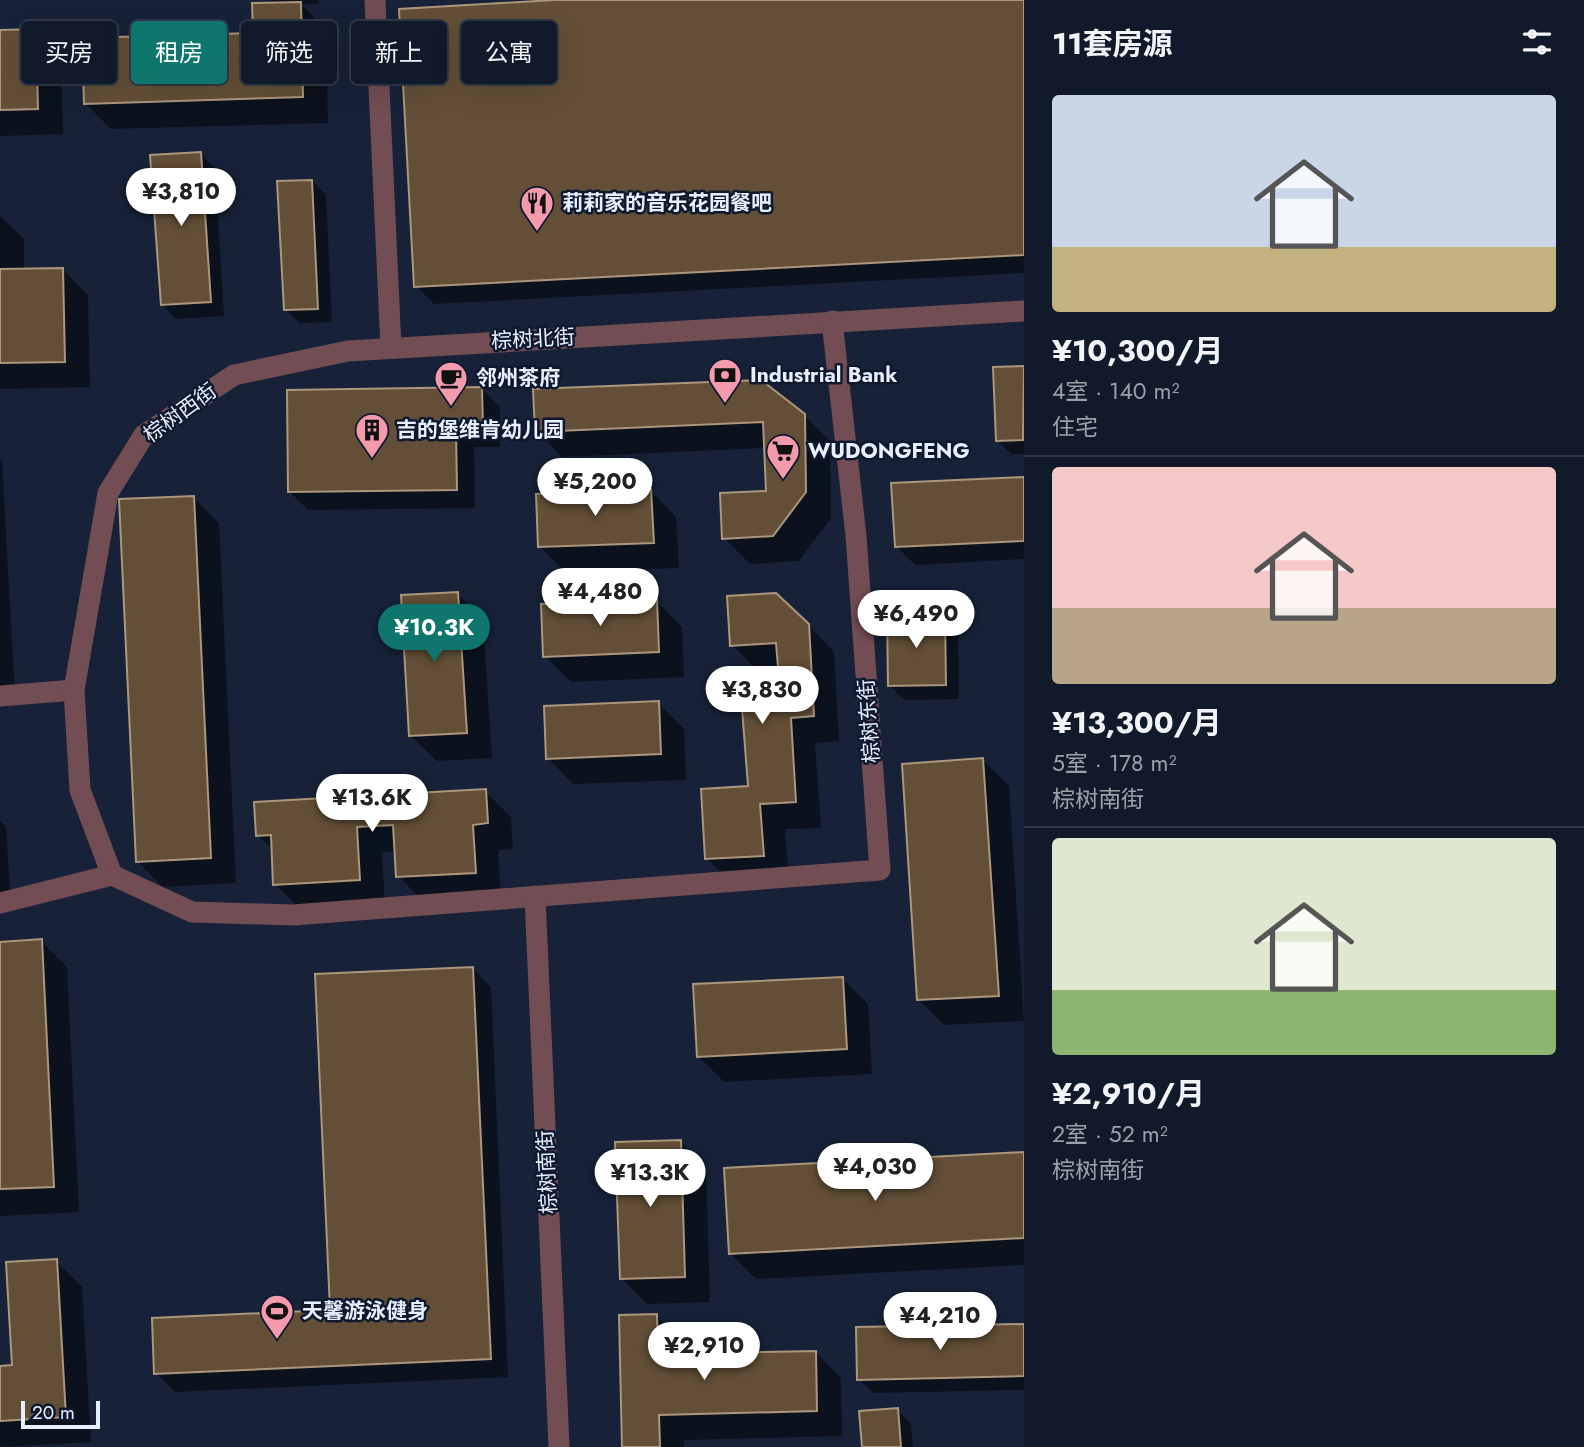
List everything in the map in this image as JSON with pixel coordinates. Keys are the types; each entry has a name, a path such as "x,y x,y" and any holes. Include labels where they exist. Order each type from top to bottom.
{"street":[{"path":"374,0 391,348"},
{"name":"棕树北街","path":"391,348 1024,311"},
{"name":"棕树东街","path":"535,896 880,870 856,536 832,321"},
{"name":"棕树西街","path":"112,875 80,790 74,690 108,493 144,435 234,376 348,351 391,348"},
{"path":"0,696 74,690"},
{"path":"0,904 112,875 192,912 293,915 535,896"},
{"name":"棕树南街","path":"535,896 559,1447"}],"building":[{"path":"554,0 1024,0 1024,255 414,287 403,84 447,84 447,21 400,21 399,9"},
{"path":"301,2 301,21 253,21 252,3"},
{"path":"21,29 21,84 37,84 38,109 0,110 0,30"},
{"path":"241,33 241,84 303,84 303,97 84,104 83,84 117,84 117,37 131,37 131,84 227,84 227,34"},
{"path":"201,152 211,302 161,305 150,155"},
{"path":"312,180 318,309 284,310 277,181"},
{"path":"63,268 65,362 0,363 0,269"},
{"path":"1024,366 1023,440 996,441 993,367"},
{"path":"761,380 805,414 806,492 773,536 722,539 720,493 766,491 763,422 535,432 533,389"},
{"name":"吉的堡维肯幼儿园","path":"482,387 483,429 456,430 457,490 288,492 287,390"},
{"path":"1024,477 1024,541 895,547 891,483"},
{"path":"651,489 654,543 538,547 536,494"},
{"path":"194,496 211,858 136,862 119,499"},
{"path":"458,592 467,733 409,736 401,595"},
{"path":"776,593 809,624 814,716 791,718 796,802 760,804 764,856 705,859 701,789 748,786 740,682 779,679 776,643 730,646 727,596"},
{"path":"657,599 659,652 543,657 541,604"},
{"path":"945,613 946,685 888,686 887,614"},
{"path":"659,701 661,754 546,759 544,706"},
{"path":"983,758 999,996 917,1000 902,764"},
{"path":"486,789 488,823 473,825 476,873 396,877 393,825 357,827 360,880 273,885 271,835 256,836 254,802"},
{"path":"42,939 54,1187 0,1189 0,942"},
{"path":"473,967 491,1359 154,1374 152,1318 330,1310 315,974"},
{"path":"843,977 847,1049 697,1057 693,984"},
{"path":"681,1140 685,1277 620,1279 615,1142"},
{"path":"1024,1152 1024,1238 729,1254 724,1168"},
{"path":"57,1259 66,1417 0,1421 0,1366 12,1365 6,1262"},
{"path":"657,1314 658,1354 816,1351 817,1411 659,1415 660,1447 622,1447 619,1315"},
{"path":"1024,1324 1024,1376 857,1380 856,1327"},
{"path":"898,1408 901,1447 862,1447 859,1411"}],"place":[{"name":"莉莉家的音乐花园餐吧","path":"537,233"},
{"name":"Industrial Bank","path":"725,405"},
{"name":"邻州茶府","path":"451,408"},
{"name":"吉的堡维肯幼儿园","path":"372,460"},
{"name":"WUDONGFENG","path":"783,481"},
{"name":"天馨游泳健身","path":"277,1341"}]}
